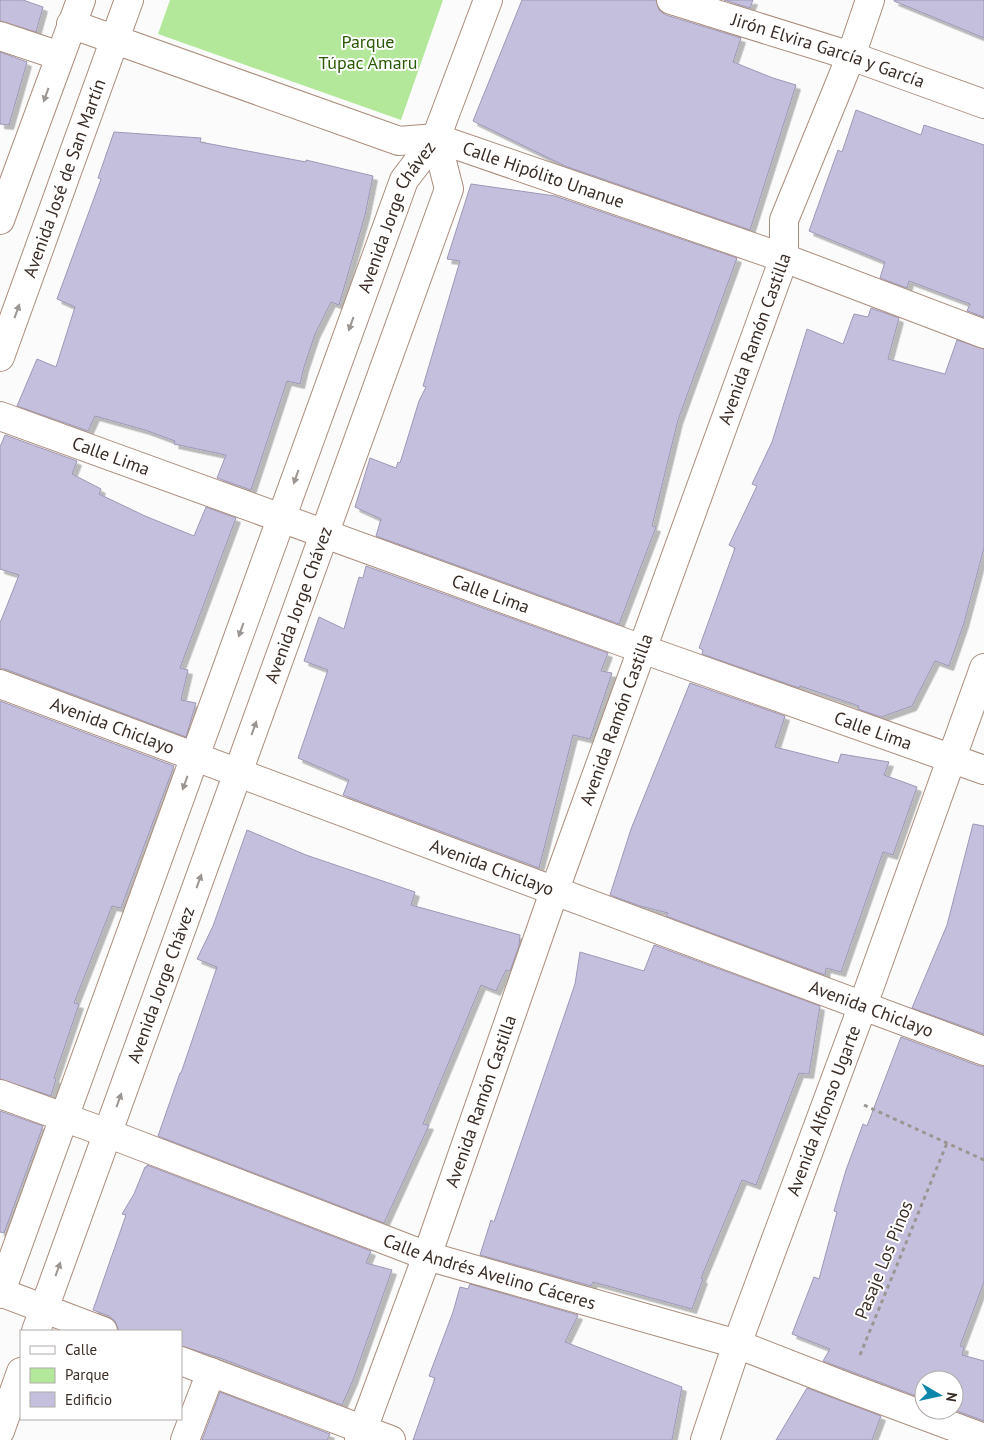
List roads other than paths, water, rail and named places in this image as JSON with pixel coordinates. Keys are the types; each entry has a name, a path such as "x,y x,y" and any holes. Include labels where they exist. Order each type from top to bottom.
{"street":[{"name":"Avenida José de San Martín","path":"0,357 129,0"},
{"path":"436,138 488,0"},
{"name":"Jirón Elvira García y García","path":"671,0 851,56 984,104"},
{"name":"Avenida Ramón Castilla","path":"361,1435 427,1256 554,892 784,258 784,220 851,56 870,0"},
{"name":"Calle Hipólito Unanue","path":"76,12 116,39 399,140 436,138 784,258 984,334"},
{"path":"0,220 76,12"},
{"path":"0,36 60,56"},
{"name":"Avenida Jorge Chávez","path":"0,1293 404,180 436,138"},
{"name":"Avenida Jorge Chávez","path":"40,1320 449,188 436,138"},
{"name":"Calle Lima","path":"0,416 642,649 984,770"},
{"name":"Avenida Alfonso Ugarte","path":"704,1440 737,1344 863,1006 984,668"},
{"name":"Avenida Chiclayo","path":"0,684 984,1052"},
{"name":"Calle Andrés Avelino Cáceres","path":"0,1094 427,1256 737,1344 984,1438"},
{"path":"0,1293 40,1320 97,1330"},
{"path":"182,1361 361,1435 391,1440"},
{"path":"185,1440 211,1372"},
{"path":"0,1431 20,1375"}],"park label":[{"name":"Parque Túpac Amaru","path":"368,52"}]}
